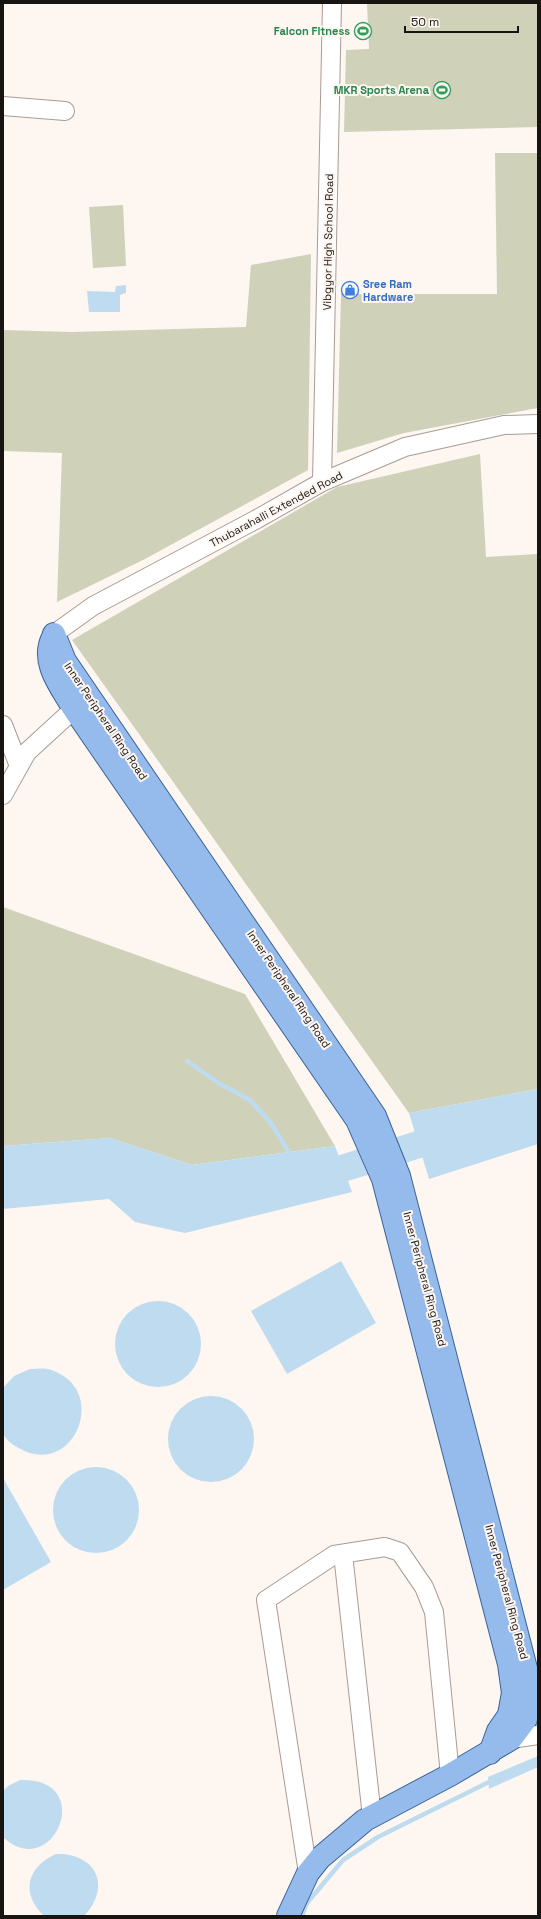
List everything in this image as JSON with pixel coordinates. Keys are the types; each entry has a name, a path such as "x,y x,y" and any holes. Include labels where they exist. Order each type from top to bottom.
{"main road":[{"name":"Inner Peripheral Ring Road","path":"54,634 58,665 74,709 366,1118"},
{"name":"Inner Peripheral Ring Road","path":"58,665 366,1118 391,1178 530,1684 526,1719 511,1739 490,1753 365,1820 320,1858 308,1873 288,1916"},
{"name":"Inner Peripheral Ring Road","path":"391,1178 509,1664 513,1693 509,1715 498,1731 490,1753"}],"street":[{"name":"Vibgyor High School Road","path":"322,482 332,3"},
{"path":"3,106 65,111"},
{"name":"Thubarahalli Extended Road","path":"54,634 93,606 257,520 322,482 405,447 504,425 538,424"},
{"path":"3,795 23,759 74,709"},
{"path":"3,725 23,759"},
{"path":"308,1873 266,1600 334,1555 385,1547 396,1549 409,1563 424,1587 434,1612 450,1775"},
{"path":"343,1554 372,1817"},
{"path":"511,1739 538,1735"}],"green space":[{"name":"MKR Sports Arena","path":"367,3 538,3 538,127 344,132 346,50 369,49"},
{"path":"495,153 538,153 538,408 404,433 337,453 341,294 497,294"},
{"path":"123,205 126,266 93,268 89,207"},
{"path":"311,254 308,470 145,559 57,602 62,453 3,451 3,330 72,332 246,327 251,265"},
{"path":"480,454 486,557 538,554 538,1089 409,1113 72,640 337,487"},
{"path":"3,907 245,994 335,1146 192,1165 110,1138 3,1146"}],"water":[{"path":"126,285 126,293 120,295 120,312 89,312 87,291 115,292 116,286"},
{"path":"538,1089 538,1144 429,1179 409,1113"},
{"path":"110,1138 192,1165 335,1146 352,1192 185,1233 135,1222 109,1199 3,1209 3,1146"},
{"path":"341,1261 376,1323 287,1374 251,1311"},
{"path":"158,1301 174,1305 188,1314 197,1328 201,1344 197,1360 188,1374 174,1383 158,1387 142,1383 128,1374 119,1360 115,1344 119,1328 128,1314 142,1305"},
{"path":"30,1369 48,1369 67,1378 78,1392 82,1408 80,1424 72,1439 60,1449 45,1455 27,1452 20,1449 13,1445 3,1433 3,1388 14,1376"},
{"path":"211,1396 227,1400 241,1409 250,1423 254,1439 250,1455 241,1469 227,1478 211,1482 195,1478 181,1469 172,1455 168,1439 172,1423 181,1409 195,1400"},
{"path":"96,1467 112,1471 126,1480 135,1494 139,1510 135,1526 126,1540 112,1549 96,1553 80,1549 66,1540 57,1526 53,1510 57,1494 66,1480 80,1471"},
{"path":"3,1478 51,1562 3,1590"},
{"path":"538,1756 538,1767 489,1789 488,1777"},
{"path":"20,1780 44,1784 57,1794 62,1809 60,1825 51,1839 38,1848 21,1848 3,1837 3,1791 8,1786"},
{"path":"56,1854 70,1855 81,1859 90,1865 96,1873 98,1883 97,1894 92,1905 84,1916 44,1916 36,1907 30,1890 30,1881 33,1873 46,1859"}],"waterway":[{"path":"187,1061 220,1084 250,1100 271,1123 291,1156"},
{"path":"309,1179 420,1144 457,1139"},
{"path":"302,1916 307,1903 343,1860 378,1837 493,1780"}],"place":[{"name":"Falcon Fitness","path":"363,31"},
{"name":"MKR Sports Arena","path":"442,90"},
{"name":"Sree Ram Hardware","path":"350,290"}]}
